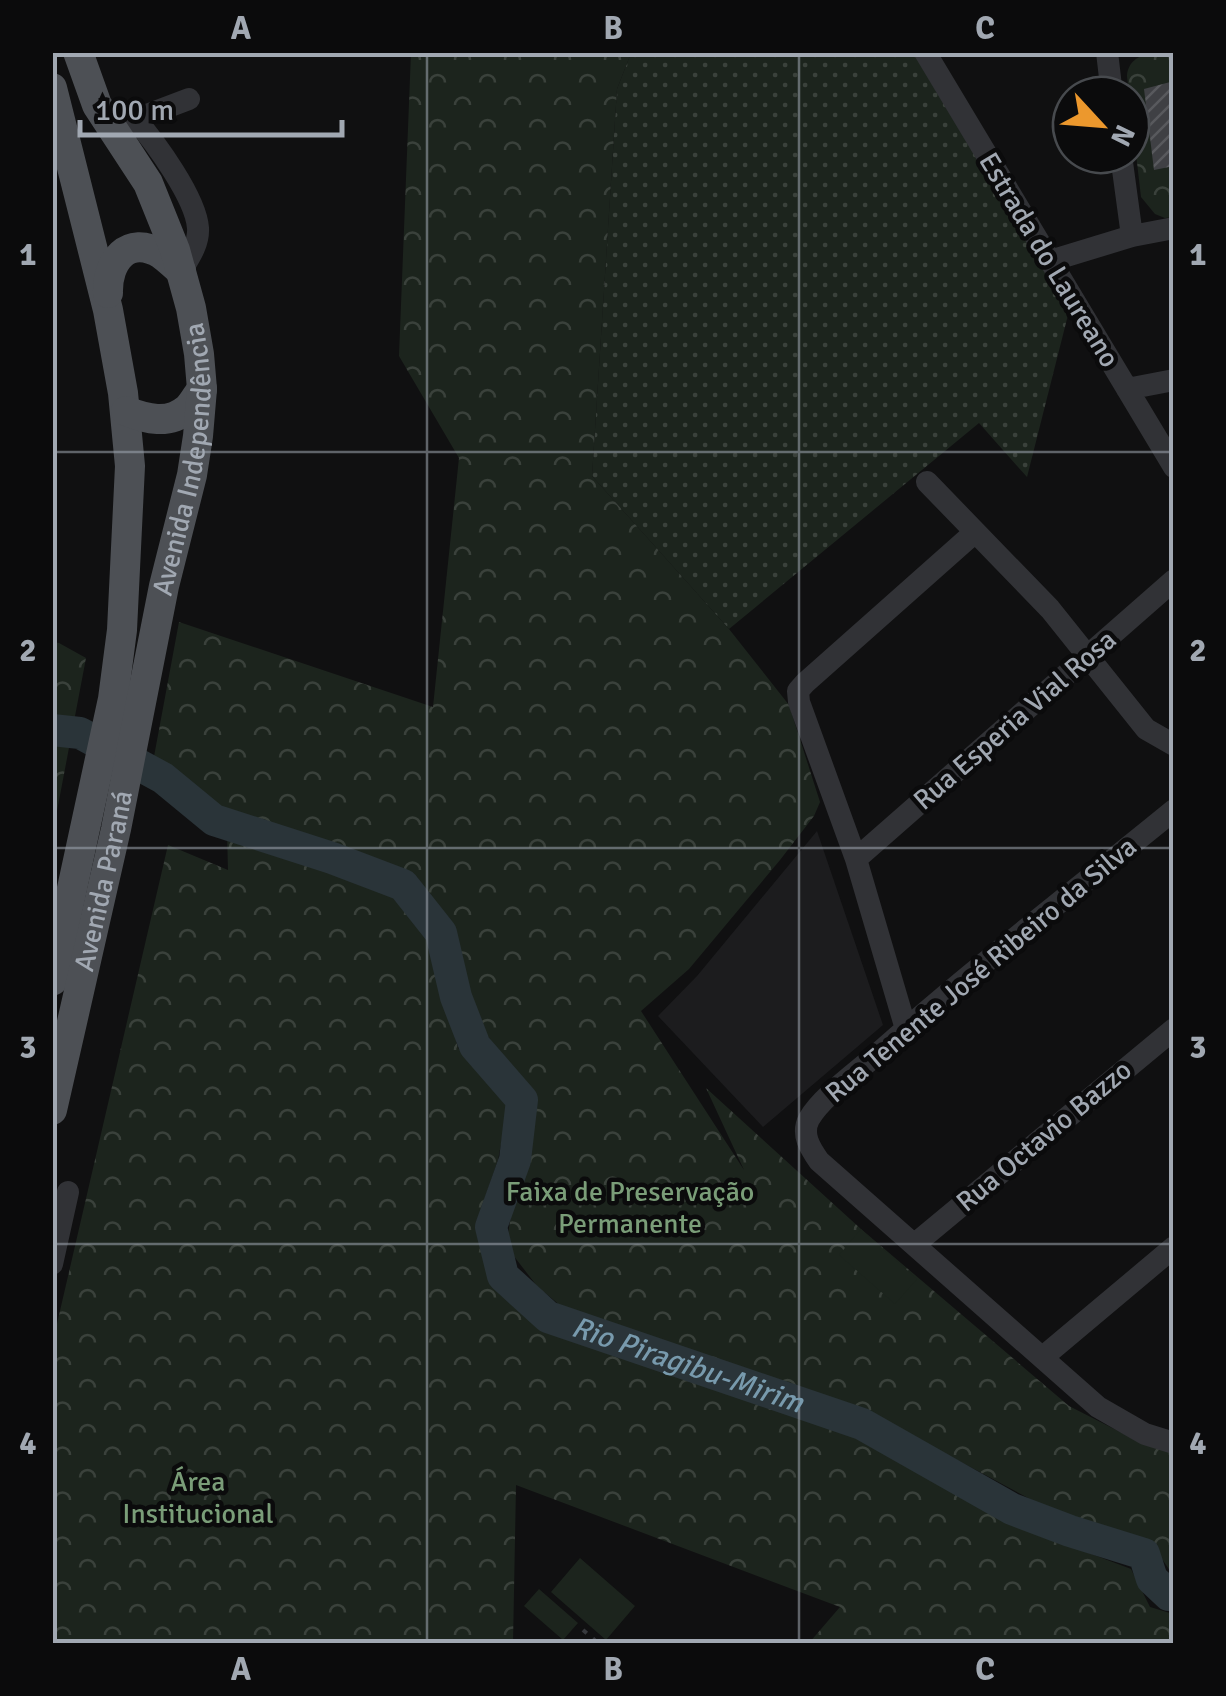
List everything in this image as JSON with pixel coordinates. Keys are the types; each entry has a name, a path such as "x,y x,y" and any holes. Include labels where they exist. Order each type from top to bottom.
{"main road":[{"name":"Avenida Independência","path":"78,52 97,105 123,124 175,250 196,338 202,389 192,475 164,586 127,705"},
{"name":"Avenida Independência","path":"52,88 108,310 126,411 130,466 122,630 127,705"},
{"path":"108,310 108,277 113,262 125,250 144,248 160,254 181,271"},
{"path":"126,411 152,420 170,418 188,409 202,389"},
{"name":"Avenida Paraná","path":"52,982 93,796 127,705"},
{"name":"Avenida Paraná","path":"52,1110 116,829 127,705"}],"street":[{"name":"Estrada do Laureano","path":"924,52 1174,467"},
{"path":"123,124 189,99"},
{"path":"1123,175 1132,236"},
{"path":"1050,261 1132,236 1174,228"},
{"path":"1127,389 1174,380"},
{"path":"926,482 1050,609 1146,729 1174,744"},
{"path":"906,1029 856,858 798,692 974,533"},
{"name":"Rua Esperia Vial Rosa","path":"856,858 1174,580"},
{"name":"Rua Tenente José Ribeiro da Silva","path":"1174,810 906,1029 819,1105 807,1122 806,1131 808,1145 819,1161 1098,1407 1146,1434 1174,1443"},
{"name":"Rua Octavio Bazzo","path":"915,1244 1174,1028"},
{"path":"52,1264 68,1192"},
{"path":"1043,1358 1174,1247"}],"path":[{"path":"583,1630 600,1644"}],"shaded area":[{"path":"817,831 883,1025 763,1127 658,1016 697,976"}],"green space":[{"name":"Faixa de Preservação Permanente","path":"411,53 631,53 617,89 592,476 729,629 789,705 820,802 814,816 780,860 689,969 641,1011 744,1170 706,1088 861,1229 1069,1406 1173,1454 1173,1575 1153,1546 1058,1514 879,1418 568,1312 537,1286 506,1246 533,1103 477,1020 447,927 417,877 222,808 153,762 179,622 433,707 459,458 399,356"},
{"path":"631,53 914,53 1069,311 1027,477 979,423 729,629 592,476 617,89"},
{"path":"1173,53 1173,217 1155,214 1141,197 1138,175 1151,175 1151,75 1127,75 1134,60"},
{"path":"53,642 86,658 53,832"},
{"name":"Área Institucional","path":"227,831 335,869 399,898 430,939 458,1048 509,1101 498,1160 476,1223 489,1277 524,1313 555,1335 857,1438 1028,1530 1131,1569 1150,1607 1173,1614 1173,1643 809,1643 840,1607 516,1485 513,1643 53,1641 53,1341 168,845 228,870"},
{"path":"861,1229 917,1279 895,1304 839,1255"},
{"path":"580,1558 635,1606 606,1640 551,1592"},
{"path":"539,1589 578,1623 563,1640 524,1606"}],"building":[{"path":"1174,81 1174,166 1154,170 1151,146 1151,87"}],"waterway":[{"name":"Rio Piragibu-Mirim","path":"52,730 80,733 163,778 214,820 403,885 441,933 456,997 475,1046 522,1100 515,1160 491,1227 503,1276 548,1317 862,1424 1012,1509 1144,1554 1152,1579 1169,1595 1174,1594"}]}
